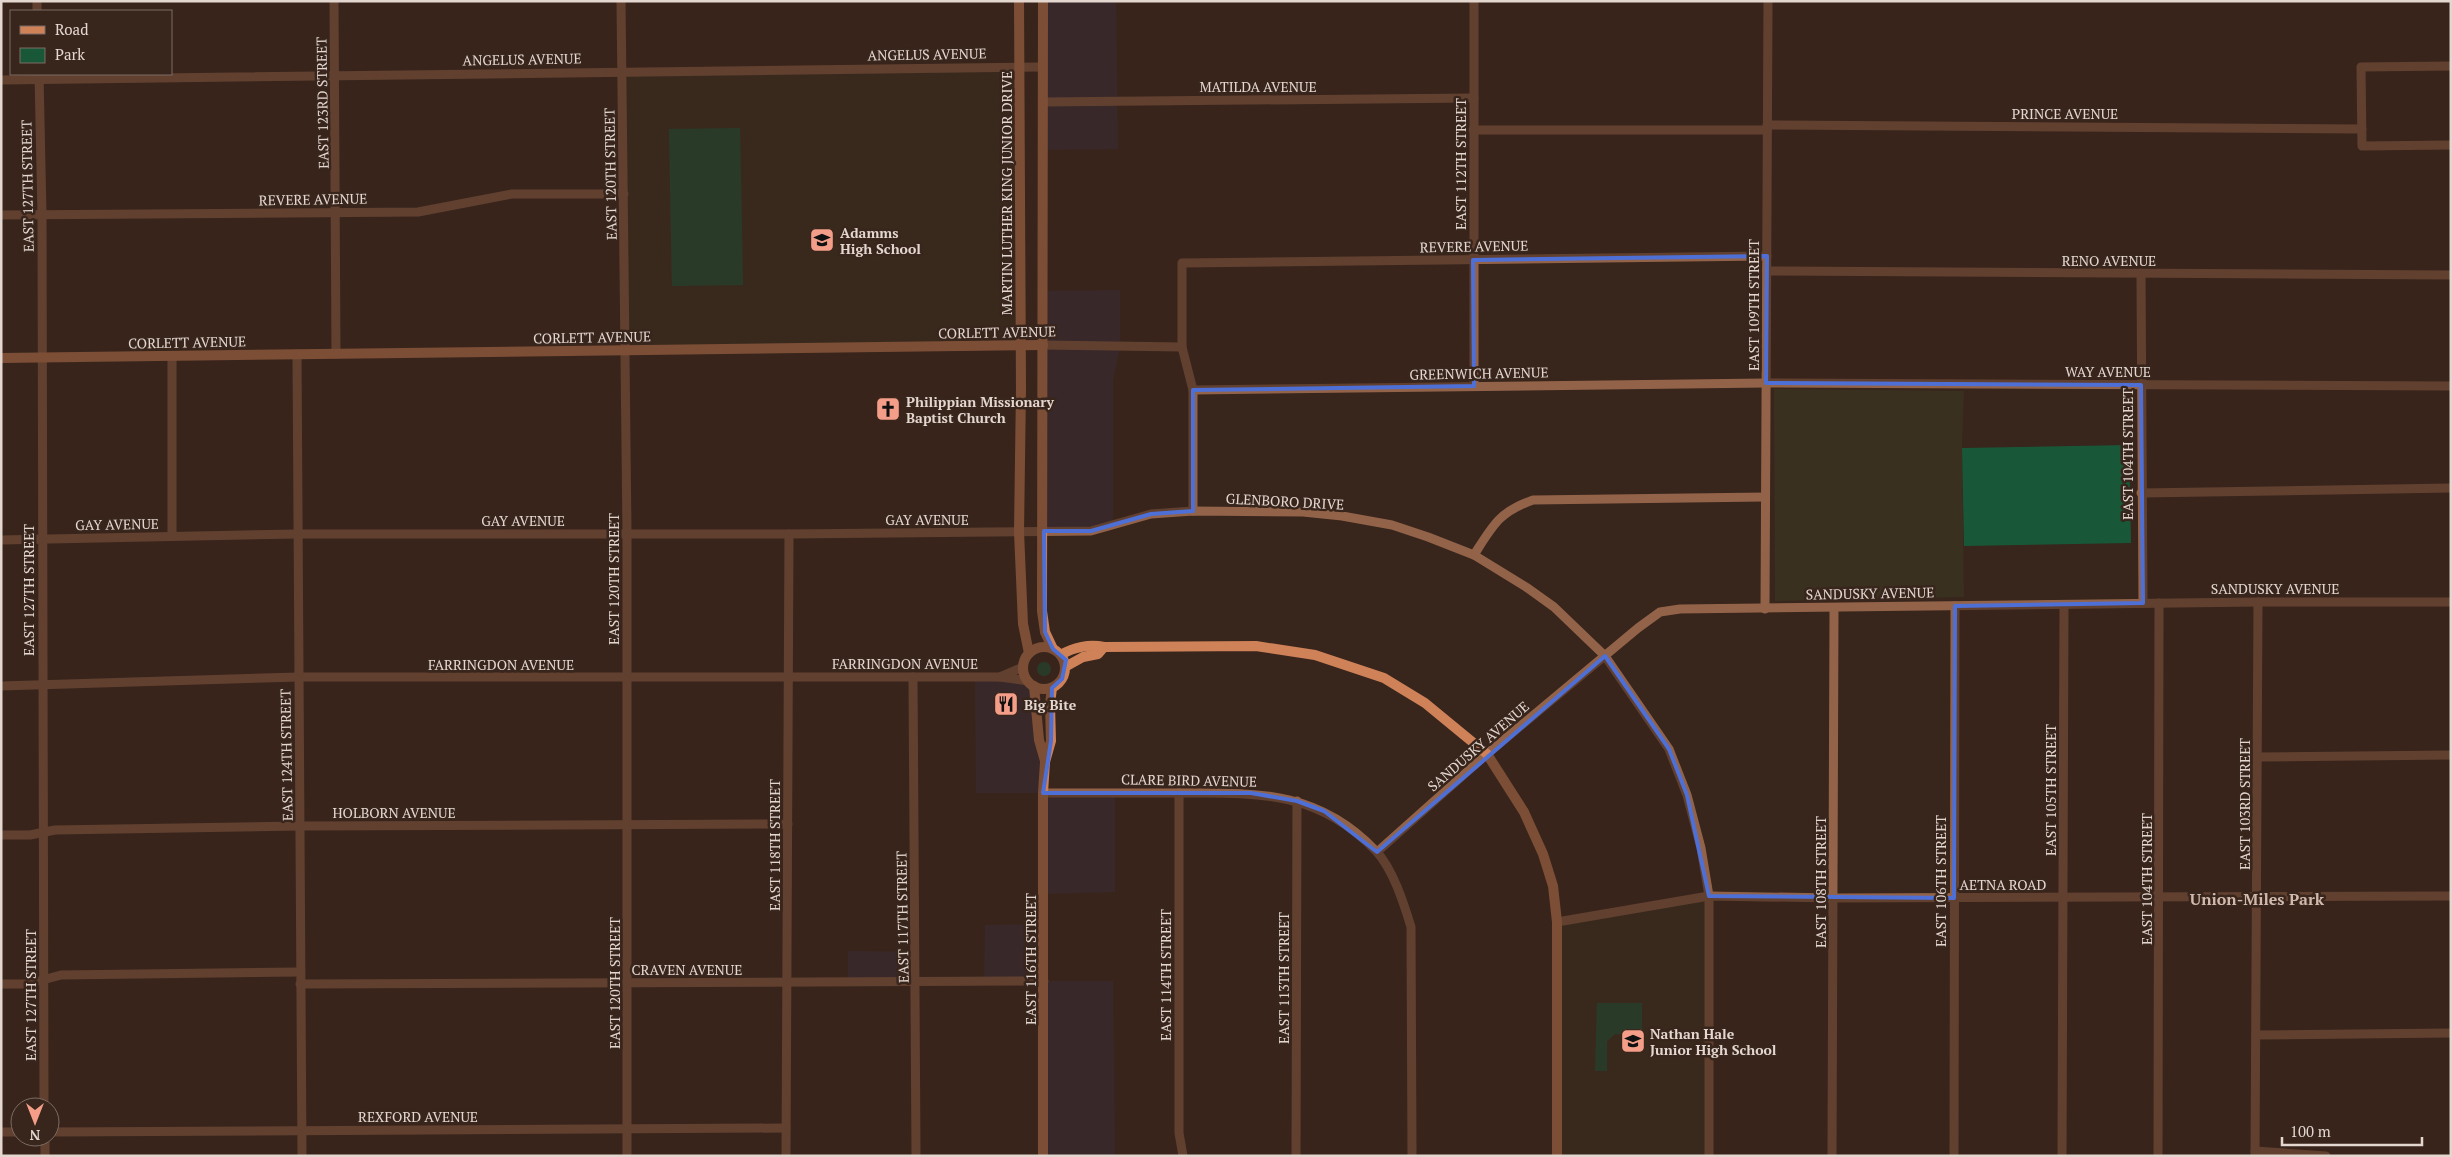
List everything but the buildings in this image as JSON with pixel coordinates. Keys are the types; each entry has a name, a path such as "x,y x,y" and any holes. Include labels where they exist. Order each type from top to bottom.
{"main road":[{"name":"MARTIN LUTHER KING JUNIOR DRIVE","path":"1019,1 1021,346 1019,532 1023,624 1029,653"},
{"path":"1043,1 1044,531 1042,611 1045,632 1053,648 1061,655 1066,667 1062,680 1052,688 1031,684 1023,667 1029,653 1043,647 1053,648"},
{"name":"CORLETT AVENUE","path":"1,358 1043,345"},
{"path":"1061,655 1067,651 1094,645 1104,647 1256,646 1315,655 1384,678 1425,703 1487,754 1524,812 1544,854 1553,886 1557,922 1557,1156"},
{"path":"1066,667 1083,657 1098,654 1104,647"},
{"name":"EAST 116TH STREET","path":"1031,684 1039,740 1045,762"},
{"name":"EAST 116TH STREET","path":"1044,1156 1044,793 1045,762 1051,740 1050,704 1052,688"}],"street":[{"name":"EAST 123RD STREET","path":"334,1 336,354"},
{"name":"EAST 120TH STREET","path":"620,1 627,534 627,1156"},
{"name":"EAST 112TH STREET","path":"1474,1 1474,386"},
{"name":"EAST 109TH STREET","path":"1765,609 1768,1"},
{"path":"2451,66 2361,67 2362,146 2451,145"},
{"name":"ANGELUS AVENUE","path":"1,80 39,77 1043,67"},
{"name":"EAST 127TH STREET","path":"39,77 42,215 44,1097"},
{"name":"MATILDA AVENUE","path":"1043,102 1474,98"},
{"name":"PRINCE AVENUE","path":"1474,130 1767,128 2362,129"},
{"name":"REVERE AVENUE","path":"1,215 418,212 512,194 624,194"},
{"name":"REVERE AVENUE","path":"1182,348 1182,263 1767,256"},
{"name":"RENO AVENUE","path":"1767,271 2451,275"},
{"name":"EAST 104TH STREET","path":"2141,274 2143,603"},
{"name":"CORLETT AVENUE","path":"1043,345 1182,348"},
{"path":"1182,348 1193,390 1193,511"},
{"name":"EAST 124TH STREET","path":"298,354 302,1156"},
{"path":"172,356 172,536"},
{"name":"GREENWICH AVENUE","path":"1193,390 1766,383"},
{"name":"WAY AVENUE","path":"1766,383 2451,386"},
{"path":"2141,492 2451,488"},
{"path":"1474,555 1493,525 1512,508 1533,500 1765,497"},
{"name":"GLENBORO DRIVE","path":"1044,531 1092,531 1151,514 1193,511 1303,512 1342,516 1392,525 1474,555 1526,587 1554,607 1605,656 1669,749 1688,794 1701,848 1709,896 1709,1156"},
{"name":"GAY AVENUE","path":"1,540 298,534 789,534 1044,531"},
{"name":"EAST 118TH STREET","path":"786,1156 789,534"},
{"name":"EAST 103RD STREET","path":"2255,1153 2258,898 2258,602"},
{"name":"SANDUSKY AVENUE","path":"1377,852 1487,754 1638,628 1660,612 1680,609 2143,603 2451,602"},
{"name":"EAST 104TH STREET","path":"2158,1156 2160,898 2159,603"},
{"name":"EAST 105TH STREET","path":"2062,1156 2064,604"},
{"name":"EAST 106TH STREET","path":"1954,1156 1955,606"},
{"name":"EAST 108TH STREET","path":"1832,1156 1834,608"},
{"name":"FARRINGDON AVENUE","path":"1000,676 1023,667"},
{"name":"FARRINGDON AVENUE","path":"1,686 299,677 787,678 1000,676 1031,684"},
{"name":"EAST 117TH STREET","path":"913,677 916,1156"},
{"path":"2258,757 2451,755"},
{"name":"CLARE BIRD AVENUE","path":"1044,793 1251,793 1297,801 1324,811 1377,852"},
{"name":"EAST 114TH STREET","path":"1179,793 1179,1133 1183,1156"},
{"name":"EAST 113TH STREET","path":"1296,1156 1297,801"},
{"name":"HOLBORN AVENUE","path":"1,835 30,835 43,831 301,826 788,824"},
{"path":"1377,852 1401,896 1411,927 1412,1156"},
{"name":"AETNA ROAD","path":"1557,922 1709,896 1834,898 2451,896"},
{"path":"1,984 28,984 44,978 61,976 300,972"},
{"name":"CRAVEN AVENUE","path":"300,984 1044,981"},
{"path":"2256,1035 2451,1033"},
{"name":"REXFORD AVENUE","path":"60,1132 786,1128"},
{"path":"2255,1153 2326,1156"}],"highlighted area":[{"path":"1767,256 1766,383 2141,385 2143,603 1955,606 1954,898 1709,896 1687,795 1669,749 1605,656 1377,852 1324,811 1297,801 1251,793 1043,793 1051,741 1052,688 1062,679 1066,660 1053,649 1045,632 1044,531 1091,531 1151,514 1193,511 1193,390 1474,386 1473,260"}],"shaded area":[{"path":"1043,1 1116,1 1118,149 1043,150"},
{"name":"Adamms High School","path":"1019,67 1021,346 625,350 622,71"},
{"path":"1120,290 1120,347 1113,380 1113,524 1044,531 1043,291"},
{"path":"1774,389 1964,391 1962,448 1964,597 1775,601"},
{"path":"975,677 1000,677 1034,686 1044,793 1115,793 1115,892 1044,894 1043,793 976,793"},
{"name":"Nathan Hale Junior High School","path":"1709,896 1709,1156 1557,1156 1557,922"},
{"path":"1044,924 1044,981 984,981 985,925"},
{"path":"848,951 916,952 916,982 848,982"},
{"path":"1044,981 1113,981 1115,1156 1044,1156"}],"green space":[{"path":"740,128 743,285 672,286 669,129"},
{"path":"2129,445 2131,543 1964,546 1962,448"},
{"path":"1044,662 1049,664 1051,669 1049,674 1044,676 1039,674 1037,669 1039,664"},
{"path":"1597,1003 1642,1003 1642,1035 1615,1034 1607,1041 1607,1071 1595,1071"}],"place":[{"name":"Adamms High School","path":"822,240"},
{"name":"Philippian Missionary Baptist Church","path":"888,409"},
{"name":"Big Bite","path":"1006,704"},
{"name":"Nathan Hale Junior High School","path":"1633,1041"}],"district":[{"name":"Union-Miles Park","path":"2257,899"}]}
